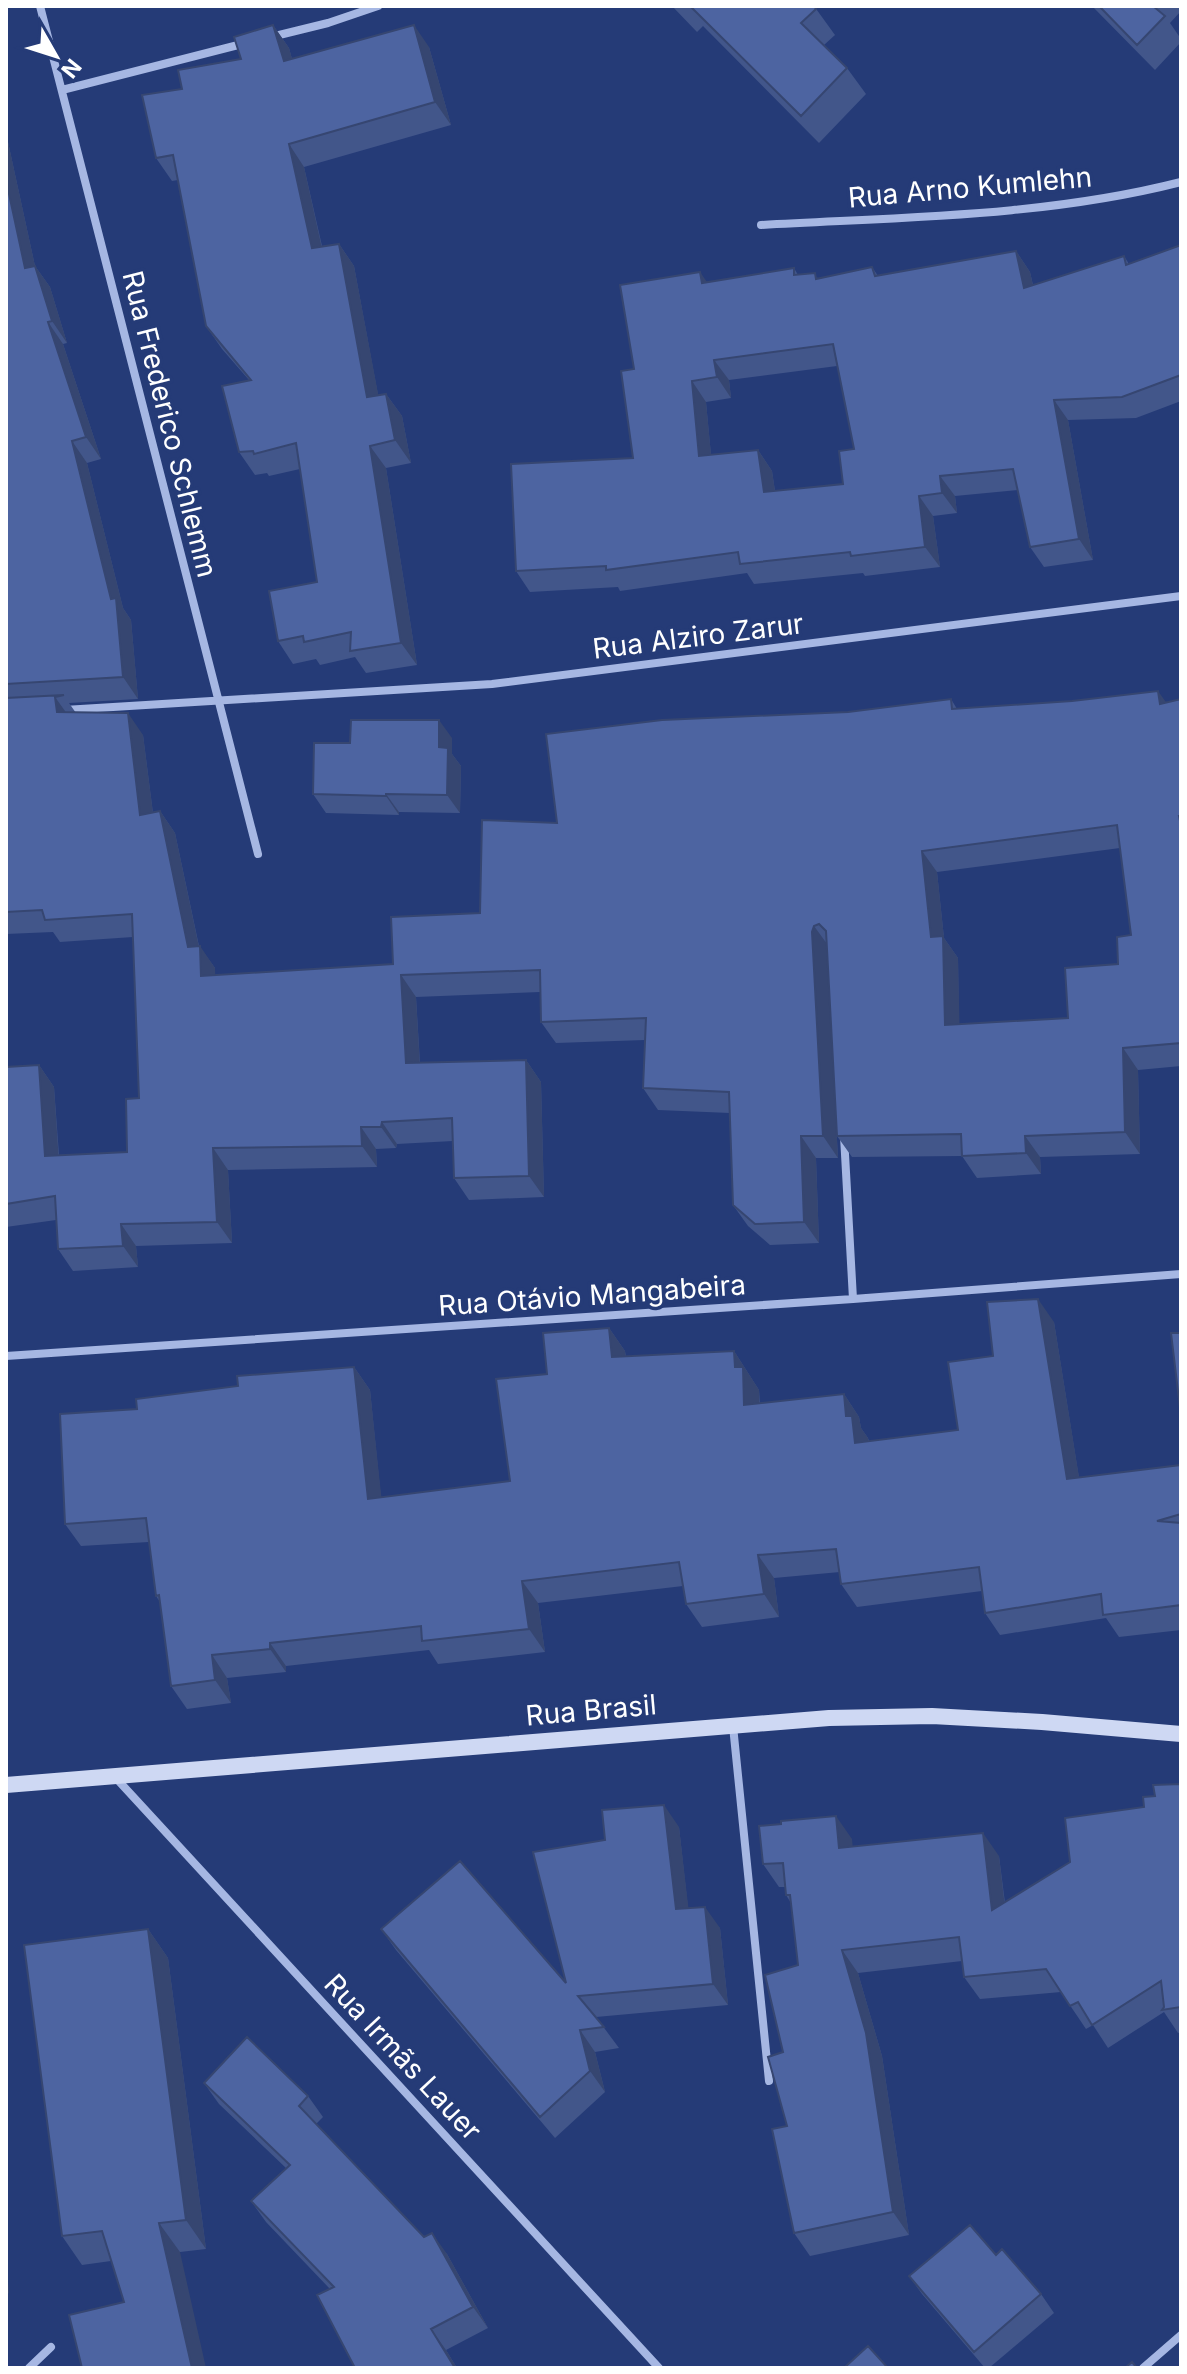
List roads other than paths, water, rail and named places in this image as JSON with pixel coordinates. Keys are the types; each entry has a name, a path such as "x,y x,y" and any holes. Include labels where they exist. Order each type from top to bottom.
{"street":[{"name":"Rua Frederico Schlemm","path":"40,6 258,854"},
{"path":"62,90 328,23 378,6"},
{"name":"Rua Arno Kumlehn","path":"761,225 1042,209 1128,195 1181,182"},
{"name":"Rua Alziro Zarur","path":"52,711 492,684 1181,596"},
{"path":"843,1126 853,1299"},
{"name":"Rua Otávio Mangabeira","path":"6,1356 1181,1274"},
{"name":"Rua Brasil","path":"6,1785 829,1718 932,1716 1181,1734"},
{"path":"733,1725 769,2081"},
{"name":"Rua Irmãs Lauer","path":"115,1776 659,2368"},
{"path":"1143,2368 1181,2335"},
{"path":"29,2368 51,2347"}]}
